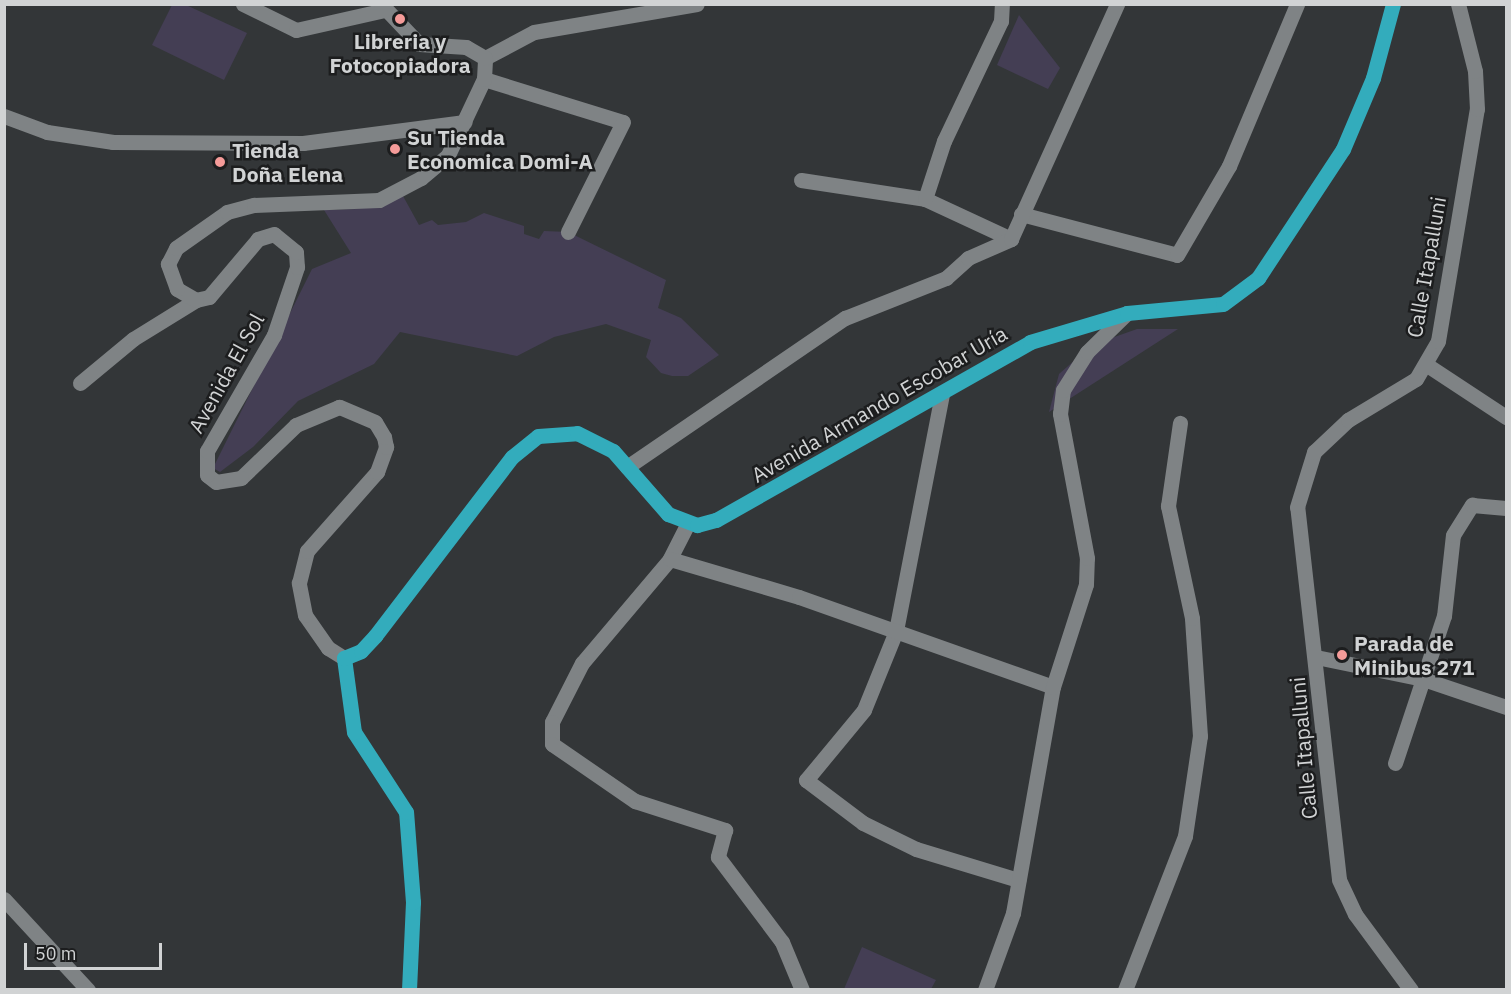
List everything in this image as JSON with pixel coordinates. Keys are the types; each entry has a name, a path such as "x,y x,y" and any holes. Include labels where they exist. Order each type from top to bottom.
{"main road":[{"name":"Avenida Armando Escobar Uría","path":"687,525 716,520 942,394 1030,342 1127,313 1223,304 1258,278 1343,149 1373,78 1393,4"},
{"path":"410,990 413,902 406,812 354,732 344,658 361,651 375,636 512,457 538,436 577,433 613,451 668,514 687,525"}],"street":[{"path":"243,4 296,30 383,7 419,44 466,47 485,58"},
{"path":"485,58 534,32 697,4"},
{"path":"925,198 953,119 1001,21 1002,4"},
{"path":"627,467 846,318 946,278 968,258 1011,239 1117,4"},
{"path":"1021,214 1177,255 1229,166 1297,4"},
{"name":"Calle Itapalluni","path":"1411,990 1355,914 1339,879 1332,837 1316,657 1298,518 1300,482 1326,437 1416,379 1427,365 1438,341 1477,109 1475,71 1458,4"},
{"path":"80,383 134,339 196,300 177,289 168,264 176,248 200,227 254,205 379,200 421,178 448,155 484,79 485,58"},
{"path":"484,79 623,122 568,232"},
{"path":"4,116 56,134 113,142 303,143 465,122"},
{"path":"801,180 925,198 1011,239"},
{"name":"Avenida El Sol","path":"196,300 209,297 258,238 274,234 296,252 297,267 274,335 207,451 207,475 216,482 242,478 296,425 339,406 375,422 384,437 386,447 377,472 307,551 299,583 305,615 328,648 344,658"},
{"path":"985,990 1013,913 1053,687 1080,607 1087,558 1060,414 1063,390 1087,351 1127,313"},
{"path":"1427,365 1506,417"},
{"path":"942,394 896,631 864,710 806,780 863,823 916,849 1018,880"},
{"path":"1125,990 1185,836 1200,736 1192,618 1168,506 1180,423"},
{"path":"1395,763 1444,616 1458,523 1472,506 1506,508"},
{"path":"687,525 670,559 582,663 552,722 552,744 635,801 725,830 718,857 782,942 802,990"},
{"path":"670,559 896,631 1053,687"},
{"path":"1316,657 1423,679 1506,707"},
{"path":"4,899 88,990"}],"shaded area":[{"path":"172,5 186,5 247,33 224,80 152,45"},
{"path":"1019,15 1060,68 1048,89 997,65"},
{"path":"403,196 419,225 432,220 438,225 466,222 484,213 524,226 524,234 539,239 544,231 568,232 666,280 658,308 681,318 719,355 688,376 672,376 661,373 646,357 651,340 606,324 554,337 517,356 400,332 374,364 298,401 253,447 220,472 213,468 312,269 351,253 324,210 356,209"},
{"path":"1137,329 1178,329 1049,412 1059,374 1092,345"},
{"path":"862,947 936,980 931,989 844,989"}],"place":[{"name":"Libreria y Fotocopiadora","path":"400,19"},
{"name":"Su Tienda Economica Domi-A","path":"395,149"},
{"name":"Tienda Doña Elena","path":"220,162"},
{"name":"Parada de Minibus 271","path":"1342,655"}]}
